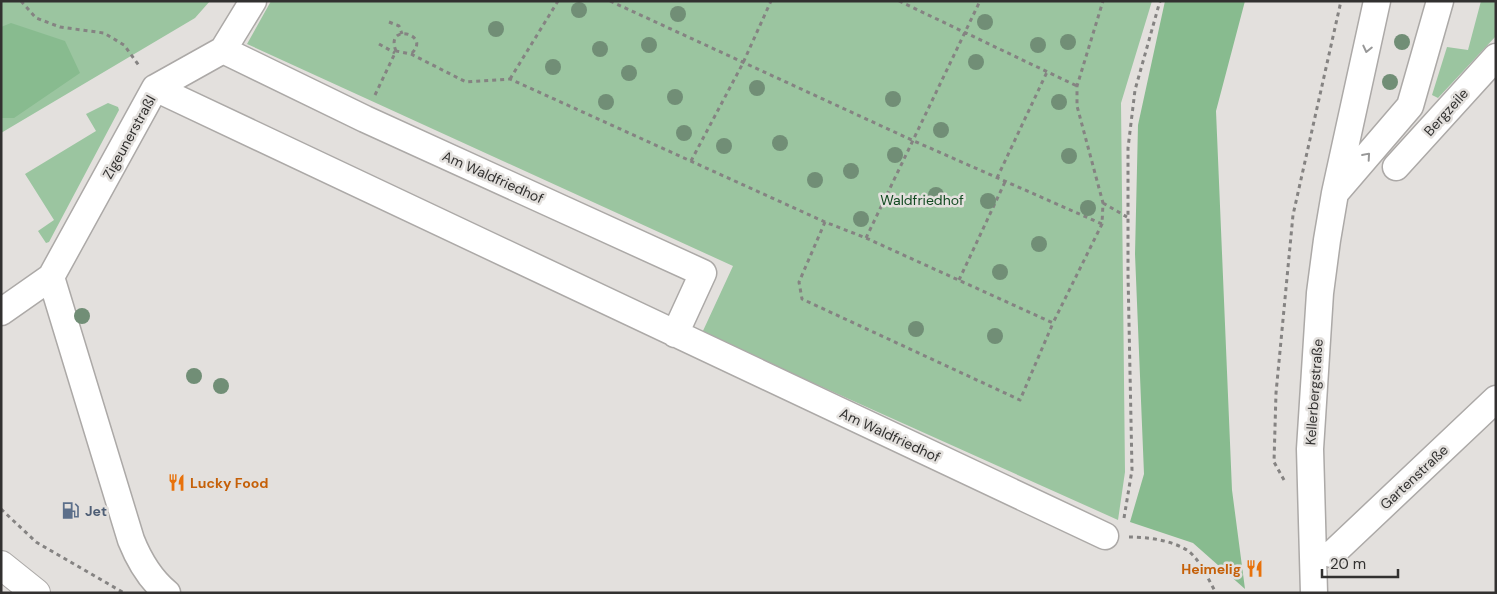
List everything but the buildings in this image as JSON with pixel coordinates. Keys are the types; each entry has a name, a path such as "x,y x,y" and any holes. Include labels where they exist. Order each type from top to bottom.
{"main road":[{"path":"1,565 36,593"}],"street":[{"name":"Zigeunerstraßl","path":"1,312 51,277 156,88 223,50 253,1"},
{"name":"Kellerbergstraße","path":"1314,593 1310,449 1320,293 1335,193 1377,1"},
{"path":"1335,193 1410,106 1440,1"},
{"name":"Am Waldfriedhof","path":"223,50 365,119 703,273 675,334"},
{"name":"Bergzeile","path":"1396,167 1496,58"},
{"name":"Am Waldfriedhof","path":"156,88 675,334 1113,536"},
{"path":"51,277 131,540 148,574 167,593"},
{"name":"Gartenstraße","path":"1332,554 1496,400"}],"path":[{"path":"21,1 36,18 60,27 104,33 124,45 156,88"},
{"path":"510,79 558,1"},
{"path":"610,1 914,141 1102,224"},
{"path":"691,161 742,63 770,1"},
{"path":"899,1 1077,86"},
{"path":"866,238 980,1"},
{"path":"825,222 798,282 802,299 1020,400 1053,323 1102,224 1103,203 1077,106 1077,86 1103,1"},
{"path":"1160,1 1135,90 1128,148 1132,470 1113,536 1155,540 1173,544 1188,551 1203,569 1216,593"},
{"path":"390,22 399,26 402,34"},
{"path":"365,119 395,52 395,39 402,34 409,34 414,38 415,48 411,54"},
{"path":"379,44 395,52 411,54 466,82 510,79 1053,323"},
{"path":"997,178 1046,72"},
{"path":"959,280 1005,182"},
{"path":"1103,203 1128,217"},
{"path":"1,509 36,542 124,593"}],"green space":[{"path":"1,1 210,1 195,18 1,133"},
{"name":"Waldfriedhof","path":"271,1 1152,1 1121,103 1125,472 1118,520 702,333 733,266 247,44"},
{"path":"1165,1 1245,1 1216,111 1232,490 1245,589 1193,543 1130,522 1144,474 1135,254 1138,125"},
{"path":"1481,1 1496,1 1496,36 1438,98 1432,95 1447,47 1468,50"},
{"path":"11,23 65,41 80,73 14,118 1,118 1,27"},
{"path":"108,103 118,107 119,110 49,242 46,243 38,231 54,220 25,174 96,131 86,114"}],"place":[{"name":"Lucky Food","path":"176,483"},
{"name":"Jet","path":"71,511"},
{"name":"Heimelig","path":"1255,569"}]}
